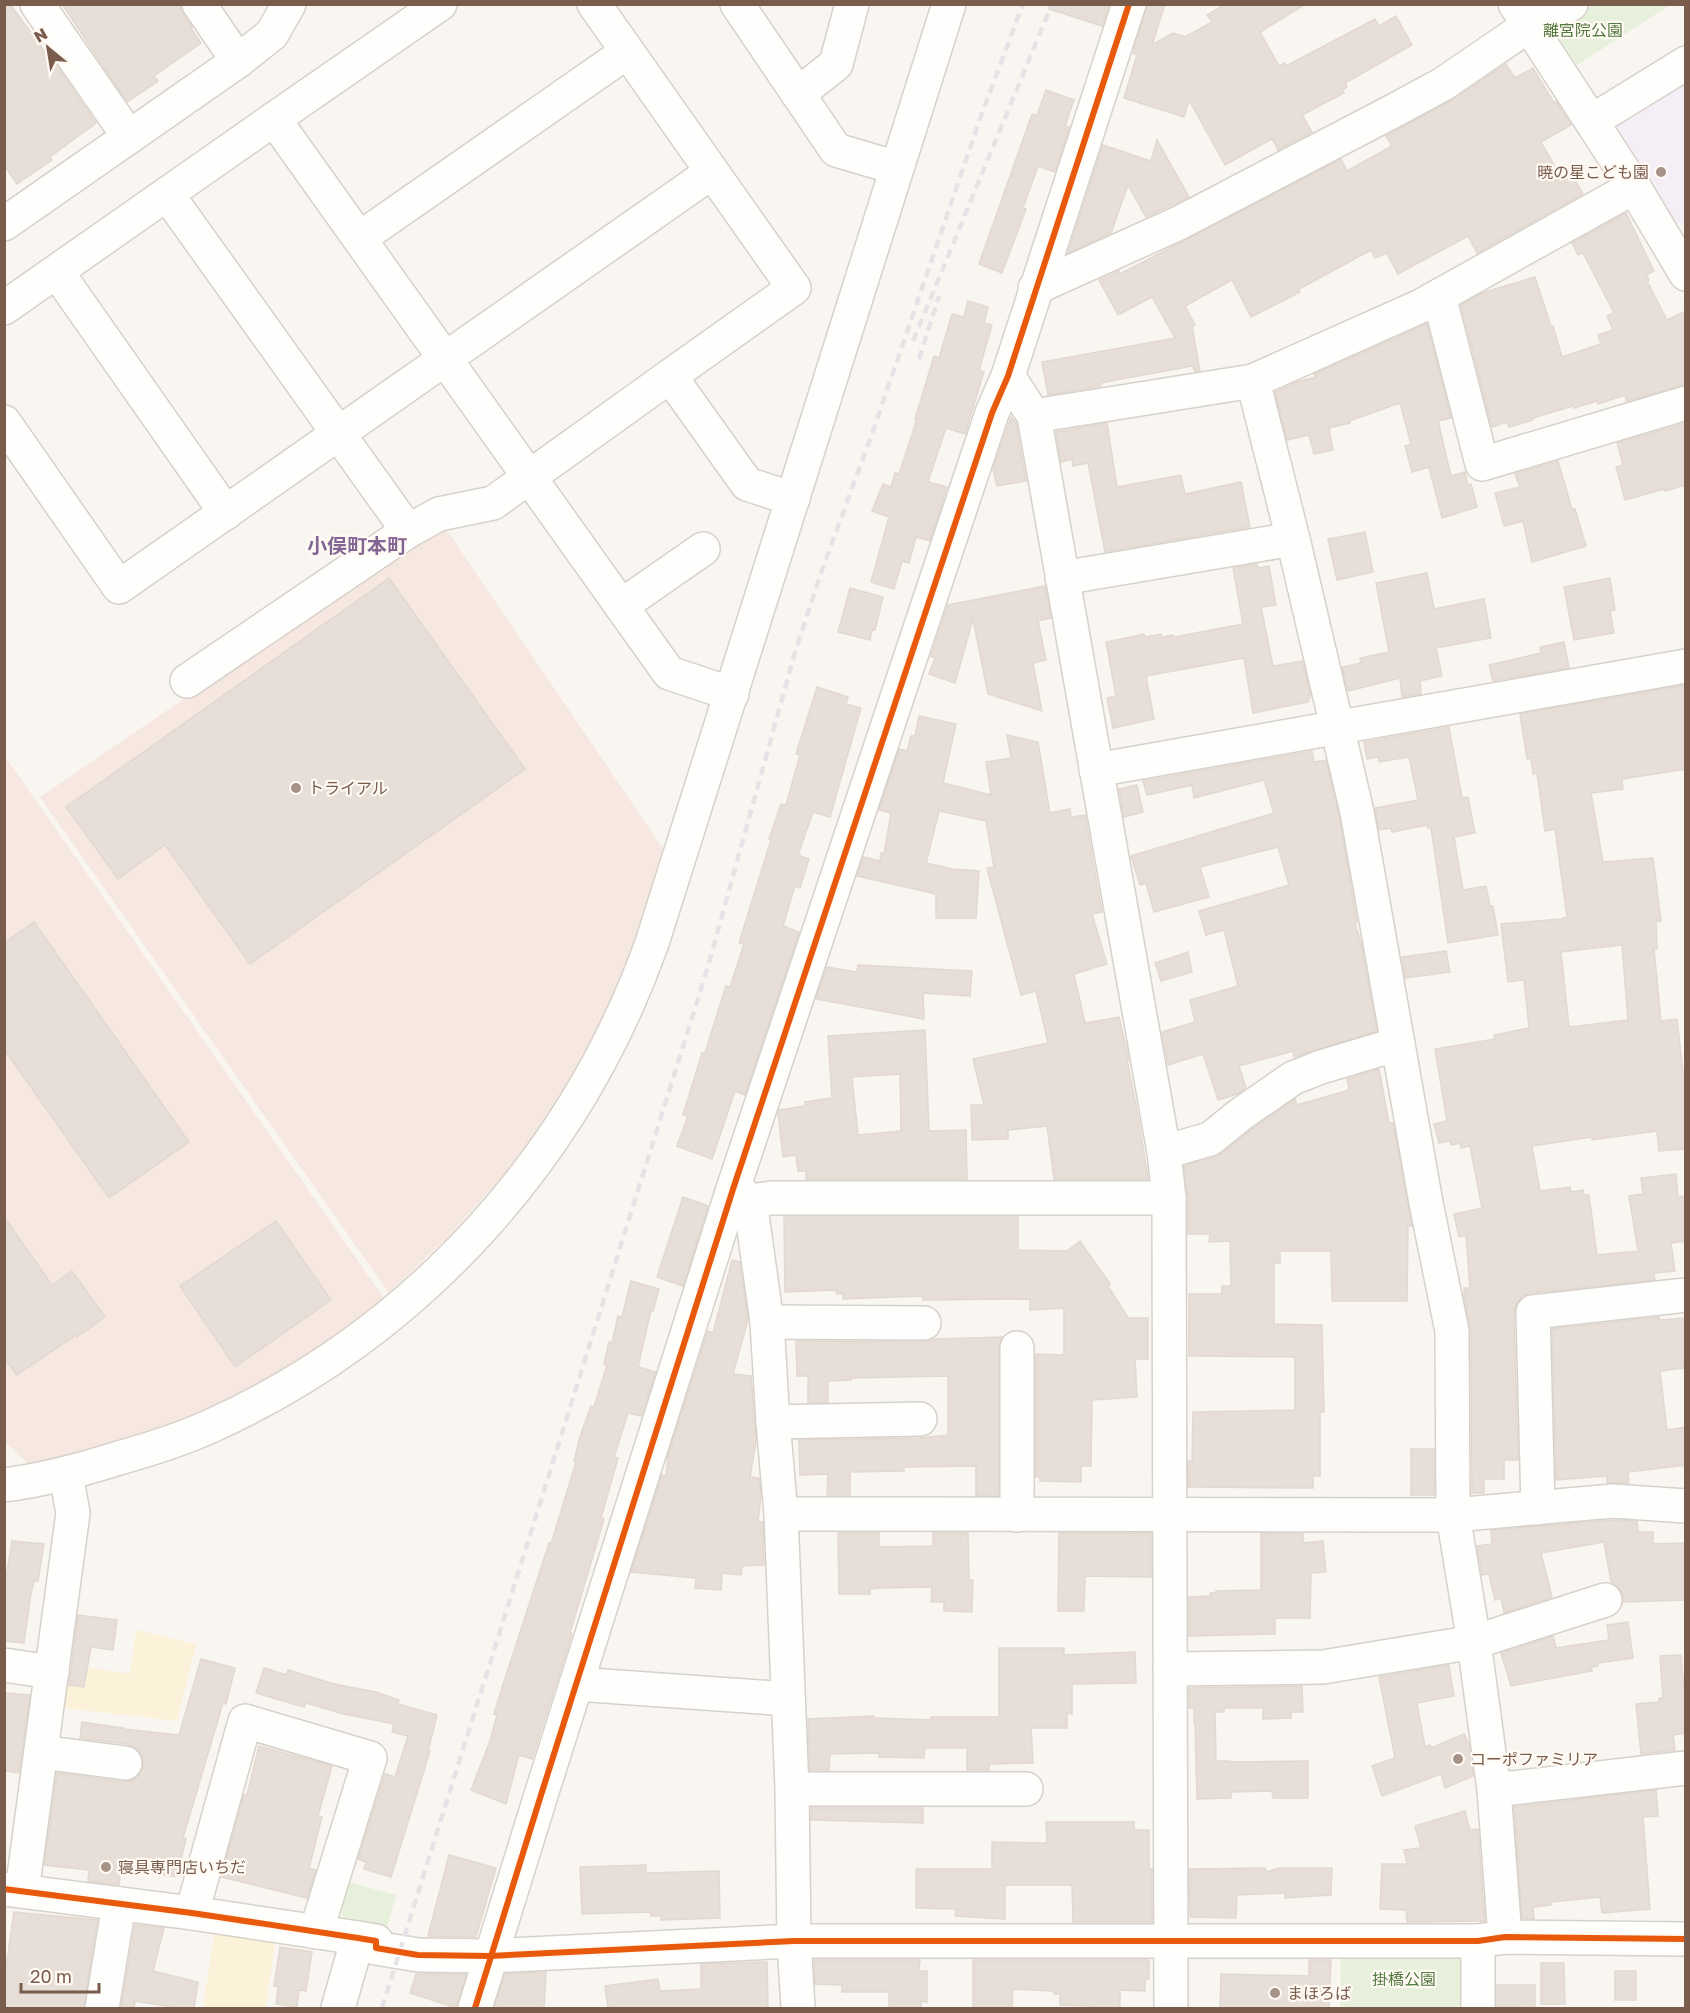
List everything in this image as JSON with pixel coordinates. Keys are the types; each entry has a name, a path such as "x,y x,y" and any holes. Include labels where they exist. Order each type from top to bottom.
{"street":[{"path":"37,4 129,137"},
{"path":"199,4 238,62"},
{"path":"9,211 129,137 238,62 272,34 289,4"},
{"path":"4,308 440,4"},
{"path":"187,681 408,531 439,514 493,503 794,288 594,4"},
{"path":"737,4 836,150 897,168"},
{"path":"798,94 836,64 852,4"},
{"path":"4,1485 66,1474 172,1442 212,1425 299,1379 339,1354 416,1295 456,1257 494,1216 555,1138 598,1066 619,1025 652,943 949,4"},
{"path":"475,2008 576,1684 742,1194 988,424 1008,376 1129,4"},
{"path":"1035,288 1179,223 1443,84 1524,20 1571,4"},
{"path":"1524,20 1634,187 1675,236 1686,274"},
{"path":"360,238 627,52"},
{"path":"1592,121 1686,63"},
{"path":"274,119 669,673 732,694"},
{"path":"4,422 118,586 226,513 712,172"},
{"path":"1034,416 1253,381 1438,296 1634,187"},
{"path":"167,194 408,531"},
{"path":"57,272 226,513"},
{"path":"1438,296 1482,464 1686,403"},
{"path":"670,376 747,484 793,499"},
{"path":"1008,376 1034,416 1164,1152 1169,1198 1172,1515 1170,1668 1172,2008"},
{"path":"1253,381 1293,539 1357,812 1426,1203 1452,1330 1454,1515 1494,1790 1492,1939 1478,2008"},
{"path":"1062,578 1293,539"},
{"path":"621,606 703,549"},
{"path":"1096,770 1686,666"},
{"path":"1164,1152 1210,1139 1293,1078 1320,1067 1398,1044"},
{"path":"742,1194 772,1198 1169,1198"},
{"path":"742,1194 767,1322 781,1514 798,2008"},
{"path":"1538,1508 1533,1312 1686,1295"},
{"path":"767,1322 924,1323"},
{"path":"1017,1348 1017,1515"},
{"path":"773,1422 920,1419"},
{"path":"66,1474 73,1513 41,1752 13,1890 192,1913 358,1938 376,1941 376,1948 418,1955 490,1956 794,1941 1686,1939"},
{"path":"781,1514 1454,1515 1613,1501 1686,1506"},
{"path":"1170,1668 1323,1667 1474,1642 1605,1600"},
{"path":"4,1665 52,1672"},
{"path":"576,1684 788,1699"},
{"path":"192,1913 245,1721 370,1758 316,1932"},
{"path":"41,1752 125,1763"},
{"path":"1494,1790 1686,1768"},
{"path":"792,1789 1026,1789"},
{"path":"102,2008 119,1904"},
{"path":"338,2008 358,1938"}],"shaded area":[{"name":"暁の星こども園","path":"1685,72 1685,223 1669,225 1605,121"},
{"path":"442,523 664,850 635,943 614,1000 564,1089 527,1148 449,1236 389,1293 40,797"},
{"path":"4,755 386,1301 331,1343 249,1390 128,1445 28,1464 4,1441"}],"green space":[{"name":"離宮院公園","path":"1536,4 1670,5 1577,65"},
{"path":"344,1881 396,1895 386,1931 348,1926 337,1904"},
{"name":"掛橋公園","path":"1341,1949 1468,1950 1468,2008 1340,2008"}],"sand":[{"path":"136,1630 196,1644 177,1721 56,1707 62,1663 130,1674"},
{"path":"215,1929 276,1935 266,2008 203,2008"}],"building":[{"path":"4,4 10,4 52,59 96,123 50,157 52,160 17,184 4,165"},
{"path":"62,4 180,4 183,14 192,27 190,27 201,43 154,76 158,81 127,102"},
{"path":"1050,4 1109,4 1102,26 1049,9"},
{"path":"1147,4 1165,4 1152,45 1173,33 1185,37 1212,22 1207,15 1226,4 1306,4 1260,32 1279,66 1285,63 1286,66 1375,19 1379,26 1396,16 1412,45 1345,83 1347,87 1342,90 1344,93 1302,115 1312,132 1278,150 1272,139 1225,165 1189,100 1184,117 1124,98 1137,55 1133,53"},
{"path":"1506,64 1515,78 1533,68 1554,103 1556,101 1571,125 1541,142 1561,177 1570,172 1583,194 1477,253 1468,236 1398,274 1387,253 1375,258 1371,250 1299,289 1300,292 1251,317 1232,280 1185,306 1195,325 1192,326 1200,371 1195,371 1192,366 1048,395 1042,362 1175,338 1152,297 1118,315 1099,280 1119,271 1120,274 1341,159 1347,171 1392,146 1386,136 1452,100"},
{"path":"1046,90 1074,100 1065,126 1069,127 1055,172 1038,166 1023,208 1026,209 1002,273 979,264 1032,114 1037,115"},
{"path":"1157,140 1189,197 1146,217 1128,185 1111,233 1068,253 1103,145 1151,161"},
{"path":"1626,213 1654,271 1646,275 1649,280 1647,281 1667,320 1686,311 1686,385 1626,401 1625,395 1598,404 1597,401 1574,408 1573,406 1509,427 1507,422 1492,427 1461,305 1482,293 1535,277 1562,357 1601,344 1598,335 1613,330 1607,316 1614,313 1583,253 1578,255 1572,243"},
{"path":"968,301 988,307 984,323 992,325 979,370 984,372 965,434 946,428 928,482 947,487 930,541 916,537 909,563 902,561 894,589 871,582 889,517 872,511 883,484 891,487 895,473 899,474 934,356 939,358 952,314 964,317"},
{"path":"1427,324 1451,418 1438,421 1451,476 1465,472 1477,507 1442,518 1429,467 1412,472 1405,446 1411,444 1400,403 1349,421 1350,423 1329,428 1333,450 1314,454 1309,435 1287,440 1275,392 1299,381 1316,377 1314,374"},
{"path":"1011,417 1016,423 1026,481 997,486 993,469"},
{"path":"1107,423 1117,487 1181,475 1185,494 1241,482 1250,527 1105,552 1088,463 1073,466 1072,459 1061,462 1056,432"},
{"path":"1686,423 1686,485 1625,500 1616,467 1623,465 1617,443"},
{"path":"1558,461 1586,546 1532,562 1523,521 1504,526 1495,493 1520,487 1515,474"},
{"path":"1365,532 1373,572 1337,580 1328,539"},
{"path":"1257,564 1258,568 1269,566 1276,605 1261,607 1273,666 1302,661 1311,696 1308,702 1253,713 1244,658 1146,676 1154,719 1113,728 1107,698 1116,696 1106,642 1144,634 1145,637 1161,634 1162,637 1173,635 1174,637 1243,624 1233,568"},
{"path":"1427,573 1434,609 1484,599 1491,638 1436,648 1442,676 1420,681 1421,694 1402,697 1400,678 1348,691 1342,667 1361,663 1360,658 1389,652 1376,583"},
{"name":"トライアル","path":"389,578 525,769 250,964 165,845 118,879 66,807"},
{"path":"1610,578 1615,610 1610,611 1614,633 1574,640 1564,587"},
{"path":"1045,586 1051,618 1038,621 1046,660 1033,663 1042,711 988,694 973,619 955,683 929,674 935,658 931,656 948,605"},
{"path":"850,588 883,597 875,630 872,630 870,640 838,632"},
{"path":"1564,642 1569,668 1493,681 1489,665 1541,653 1540,647"},
{"path":"1686,685 1686,769 1622,779 1623,789 1591,793 1603,862 1653,858 1661,921 1656,922 1657,949 1654,949 1661,1021 1677,1019 1683,1073 1686,1073 1686,1149 1659,1151 1657,1131 1532,1146 1540,1191 1570,1187 1571,1192 1583,1190 1584,1195 1589,1195 1597,1255 1638,1251 1629,1196 1643,1194 1641,1178 1676,1174 1678,1197 1686,1196 1686,1241 1671,1243 1675,1271 1654,1273 1655,1280 1531,1293 1523,1296 1517,1303 1514,1312 1518,1460 1504,1460 1504,1479 1484,1479 1484,1493 1472,1493 1471,1331 1464,1297 1464,1288 1470,1288 1466,1235 1459,1237 1454,1214 1482,1208 1470,1146 1461,1148 1460,1143 1451,1145 1450,1141 1439,1143 1434,1124 1447,1121 1435,1049 1495,1039 1494,1035 1529,1028 1524,980 1508,982 1501,924 1567,917 1555,829 1545,831 1537,773 1533,774 1531,758 1527,759 1520,714","holes":["1622,945 1628,1020 1569,1027 1561,952"]},
{"path":"817,687 848,697 846,704 861,708 830,817 813,812 798,855 809,859 800,888 795,886 783,926 799,932 745,1095 735,1091 712,1159 677,1146 688,1116 683,1115 702,1053 705,1053 726,986 730,987 744,944 739,943 771,840 769,839 781,804 786,805 800,755 796,754"},
{"path":"919,716 956,724 943,783 991,795 986,762 1011,758 1007,735 1038,742 1050,813 1070,809 1071,817 1085,815 1102,912 1092,914 1107,964 1074,974 1085,1023 1119,1017 1129,1060 1127,1060 1148,1179 1054,1179 1047,1126 1008,1130 1008,1139 972,1140 971,1105 984,1105 973,1059 1048,1043 1036,991 1021,995 987,868 994,867 986,821 939,811 926,863 953,869 979,871 976,918 936,918 936,894 857,876 863,857 880,861 881,853 884,854 891,813 879,810 899,749 907,751 911,736 915,736"},
{"path":"1449,727 1462,798 1468,797 1475,833 1454,837 1463,890 1486,886 1490,906 1493,906 1498,935 1448,943 1431,828 1427,825 1392,832 1391,828 1379,830 1375,808 1418,800 1409,757 1379,762 1378,757 1367,759 1364,742"},
{"path":"1312,751 1314,762 1326,760 1339,816 1357,922 1355,923 1361,943 1377,1031 1294,1057 1293,1051 1239,1066 1246,1088 1237,1094 1218,1100 1203,1054 1168,1065 1162,1032 1195,1022 1190,1000 1238,986 1224,930 1206,935 1199,911 1289,885 1278,847 1200,867 1209,897 1154,912 1146,883 1140,885 1131,856 1274,813 1264,780 1194,798 1192,785 1147,795 1143,781"},
{"path":"1137,785 1143,812 1124,817 1119,789"},
{"path":"34,922 189,1142 109,1198 4,1049 4,943"},
{"path":"1446,951 1450,972 1405,978 1402,957"},
{"path":"1188,952 1192,972 1161,981 1155,963"},
{"path":"858,965 972,971 970,996 923,993 924,1019 816,999 827,967 857,972"},
{"path":"925,1030 929,1131 966,1130 967,1179 806,1179 806,1171 798,1171 796,1155 783,1157 779,1110 805,1106 805,1102 832,1098 828,1036","holes":["900,1074 901,1131 858,1135 852,1077"]},
{"path":"1379,1069 1389,1123 1393,1123 1412,1226 1408,1226 1407,1301 1332,1301 1331,1251 1280,1251 1280,1263 1274,1263 1274,1324 1322,1325 1324,1412 1320,1412 1320,1476 1313,1476 1313,1488 1188,1487 1188,1461 1192,1462 1193,1412 1295,1410 1295,1357 1189,1356 1189,1294 1222,1294 1222,1286 1231,1286 1230,1241 1209,1242 1210,1234 1188,1234 1188,1198 1184,1166 1221,1154 1295,1099 1297,1105 1349,1090 1347,1079"},
{"path":"683,1197 708,1206 683,1286 657,1277"},
{"path":"4,1217 52,1285 72,1271 105,1317 17,1375 4,1358"},
{"path":"784,1217 1018,1217 1018,1250 1067,1251 1080,1241 1110,1284 1108,1286 1128,1318 1148,1318 1148,1359 1135,1359 1137,1397 1092,1400 1091,1466 1081,1466 1081,1482 1040,1481 1040,1477 1036,1477 1036,1354 1064,1355 1064,1308 1030,1310 1030,1299 923,1300 923,1296 843,1299 843,1294 837,1294 836,1290 785,1292"},
{"path":"276,1221 331,1300 235,1367 180,1286"},
{"path":"732,1260 740,1262 748,1320 733,1374 751,1376 756,1441 750,1477 759,1478 761,1495 758,1522 763,1522 764,1565 742,1566 741,1575 722,1573 721,1590 695,1588 696,1578 631,1572 662,1475 666,1476 668,1456 708,1331 713,1333"},
{"path":"631,1281 659,1289 653,1311 651,1310 638,1367 656,1372 641,1416 628,1413 614,1457 618,1458 601,1518 604,1519 570,1633 572,1634 532,1759 519,1755 506,1804 471,1790 490,1741 497,1715 494,1714 501,1691 549,1543 551,1544 576,1462 574,1461 580,1437 591,1406 594,1407 607,1365 604,1364 609,1342 612,1343 618,1316 622,1317"},
{"path":"1659,1317 1659,1320 1686,1318 1686,1364 1683,1364 1684,1368 1660,1371 1667,1430 1686,1427 1686,1465 1628,1472 1629,1483 1607,1483 1607,1476 1556,1480 1552,1329"},
{"path":"1002,1337 998,1348 998,1496 976,1496 976,1466 904,1467 904,1471 850,1472 850,1495 827,1495 828,1474 800,1475 799,1440 920,1438 948,1435 948,1376 851,1378 851,1380 828,1381 828,1402 808,1403 808,1376 797,1376 796,1341 924,1342 934,1339"},
{"path":"1411,1449 1434,1449 1434,1495 1411,1495"},
{"path":"1613,1520 1637,1521 1638,1532 1653,1532 1653,1544 1686,1543 1686,1600 1623,1602 1623,1594 1611,1582 1604,1542 1541,1553 1552,1597 1504,1613 1501,1598 1495,1600 1489,1574 1482,1575 1477,1546 1492,1544 1491,1530"},
{"path":"838,1533 879,1533 879,1547 933,1546 933,1533 968,1533 969,1580 973,1580 972,1612 944,1611 944,1602 931,1602 932,1587 880,1588 870,1589 870,1594 839,1594"},
{"path":"1059,1533 1151,1533 1151,1577 1085,1576 1084,1611 1058,1611"},
{"path":"1261,1533 1303,1534 1303,1543 1323,1541 1326,1572 1311,1573 1310,1618 1275,1618 1275,1634 1189,1636 1189,1597 1211,1596 1210,1593 1216,1593 1216,1591 1261,1590"},
{"path":"12,1541 44,1544 38,1581 34,1581 31,1593 24,1643 4,1641 4,1590"},
{"path":"78,1615 117,1620 113,1650 91,1647 84,1687 69,1685"},
{"path":"1628,1622 1633,1658 1598,1663 1598,1666 1591,1667 1592,1671 1511,1686 1501,1653 1553,1636 1556,1648 1609,1640 1607,1625"},
{"path":"999,1648 1064,1648 1064,1655 1135,1652 1136,1683 1072,1684 1072,1714 1067,1713 1067,1728 1031,1728 1033,1763 989,1764 989,1770 967,1770 967,1748 925,1748 924,1758 879,1757 879,1753 830,1754 829,1770 810,1770 808,1719 874,1716 874,1718 931,1720 931,1717 999,1717"},
{"path":"1681,1655 1684,1689 1686,1689 1686,1733 1673,1735 1675,1750 1641,1754 1636,1704 1659,1702 1659,1698 1663,1698 1660,1656"},
{"path":"201,1659 235,1668 226,1704 223,1703 183,1838 186,1839 177,1876 168,1876 122,1864 119,1885 88,1881 89,1870 44,1865 57,1773 123,1782 139,1775 143,1766 142,1756 136,1748 127,1744 80,1738 82,1722 179,1735"},
{"path":"1449,1665 1454,1696 1417,1703 1425,1747 1430,1745 1431,1748 1464,1734 1469,1744 1473,1776 1445,1788 1441,1774 1382,1796 1372,1766 1395,1758 1379,1677"},
{"path":"264,1668 287,1675 288,1670 334,1684 376,1692 399,1700 398,1704 437,1715 428,1751 430,1751 391,1877 364,1869 366,1862 358,1859 385,1774 395,1777 408,1736 392,1732 394,1724 344,1714 306,1703 304,1707 256,1693"},
{"path":"1302,1686 1303,1712 1291,1712 1291,1718 1263,1719 1263,1708 1224,1708 1224,1712 1215,1712 1216,1761 1308,1761 1308,1798 1273,1798 1272,1791 1231,1792 1231,1798 1197,1799 1194,1708 1189,1708 1189,1688"},
{"path":"4,1693 30,1695 19,1773 4,1771"},
{"path":"259,1746 332,1766 318,1816 322,1817 309,1868 316,1870 307,1898 221,1877 244,1795 247,1795"},
{"path":"1656,1790 1658,1816 1643,1817 1650,1909 1602,1913 1600,1897 1551,1902 1551,1905 1533,1907 1534,1919 1522,1918 1514,1807"},
{"path":"811,1808 923,1808 923,1823 811,1820"},
{"path":"1465,1811 1470,1830 1478,1829 1485,1921 1407,1922 1406,1910 1380,1909 1382,1864 1407,1864 1404,1850 1421,1848 1415,1826"},
{"path":"1046,1822 1134,1822 1134,1830 1149,1830 1152,1922 1073,1922 1072,1885 1005,1885 1005,1919 955,1916 956,1909 916,1908 916,1869 992,1869 992,1842 1047,1843"},
{"path":"449,1855 496,1868 476,1937 428,1936"},
{"path":"646,1865 646,1873 719,1871 720,1918 661,1920 661,1916 651,1916 650,1912 582,1914 580,1867"},
{"path":"1265,1868 1266,1872 1280,1868 1332,1868 1331,1895 1285,1898 1285,1893 1237,1895 1236,1918 1190,1917 1189,1869"},
{"path":"14,1912 97,1920 84,2008 4,2008 4,1981"},
{"path":"135,1925 164,1928 153,1971 198,1982 194,2008 178,2008 135,2001 134,2008 121,2008"},
{"path":"280,1947 312,1952 306,1991 299,1990 297,2007 276,2004 278,1987 274,1986"},
{"path":"814,1960 920,1960 919,1971 927,1971 927,2002 921,2001 921,2008 889,2008 889,1992 842,1992 842,1985 815,1984"},
{"path":"973,1960 1149,1960 1149,1979 1145,1979 1145,1991 1120,1990 1120,2008 1060,2005 1060,1994 1054,1994 1054,1991 1013,1989 1012,2008 973,2008"},
{"name":"まほろば","path":"1309,1960 1331,1960 1329,2008 1220,2008 1221,1974 1309,1976"},
{"path":"767,1962 768,2008 608,2008 605,1986 658,1979 660,1991 701,1989 701,1964"},
{"path":"1541,1963 1564,1963 1565,2004 1541,2004"},
{"path":"1615,1971 1636,1971 1636,2000 1615,2000"},
{"path":"546,1972 544,2008 494,2008 505,1974"},
{"path":"416,1974 466,1974 457,2008 410,1993"},
{"path":"1497,1985 1535,1985 1535,2008 1497,2007"}],"railway":[{"path":"382,2008 707,970 795,652 982,113 1023,4"},
{"path":"913,341 1052,4"},
{"path":"919,359 939,296"}],"cycle path":[{"path":"475,2008 734,1186 992,413 1008,376 1129,4"},
{"path":"4,1889 192,1913 358,1938 376,1941 376,1948 418,1955 490,1956 794,1941 1478,1941 1505,1937 1686,1939"}],"place":[{"name":"暁の星こども園","path":"1661,172"},
{"name":"トライアル","path":"296,788"},
{"name":"コーポファミリア","path":"1458,1759"},
{"name":"寝具専門店いちだ","path":"106,1867"},
{"name":"まほろば","path":"1275,1993"}],"district":[{"name":"小俣町本町","path":"357,546"}]}
